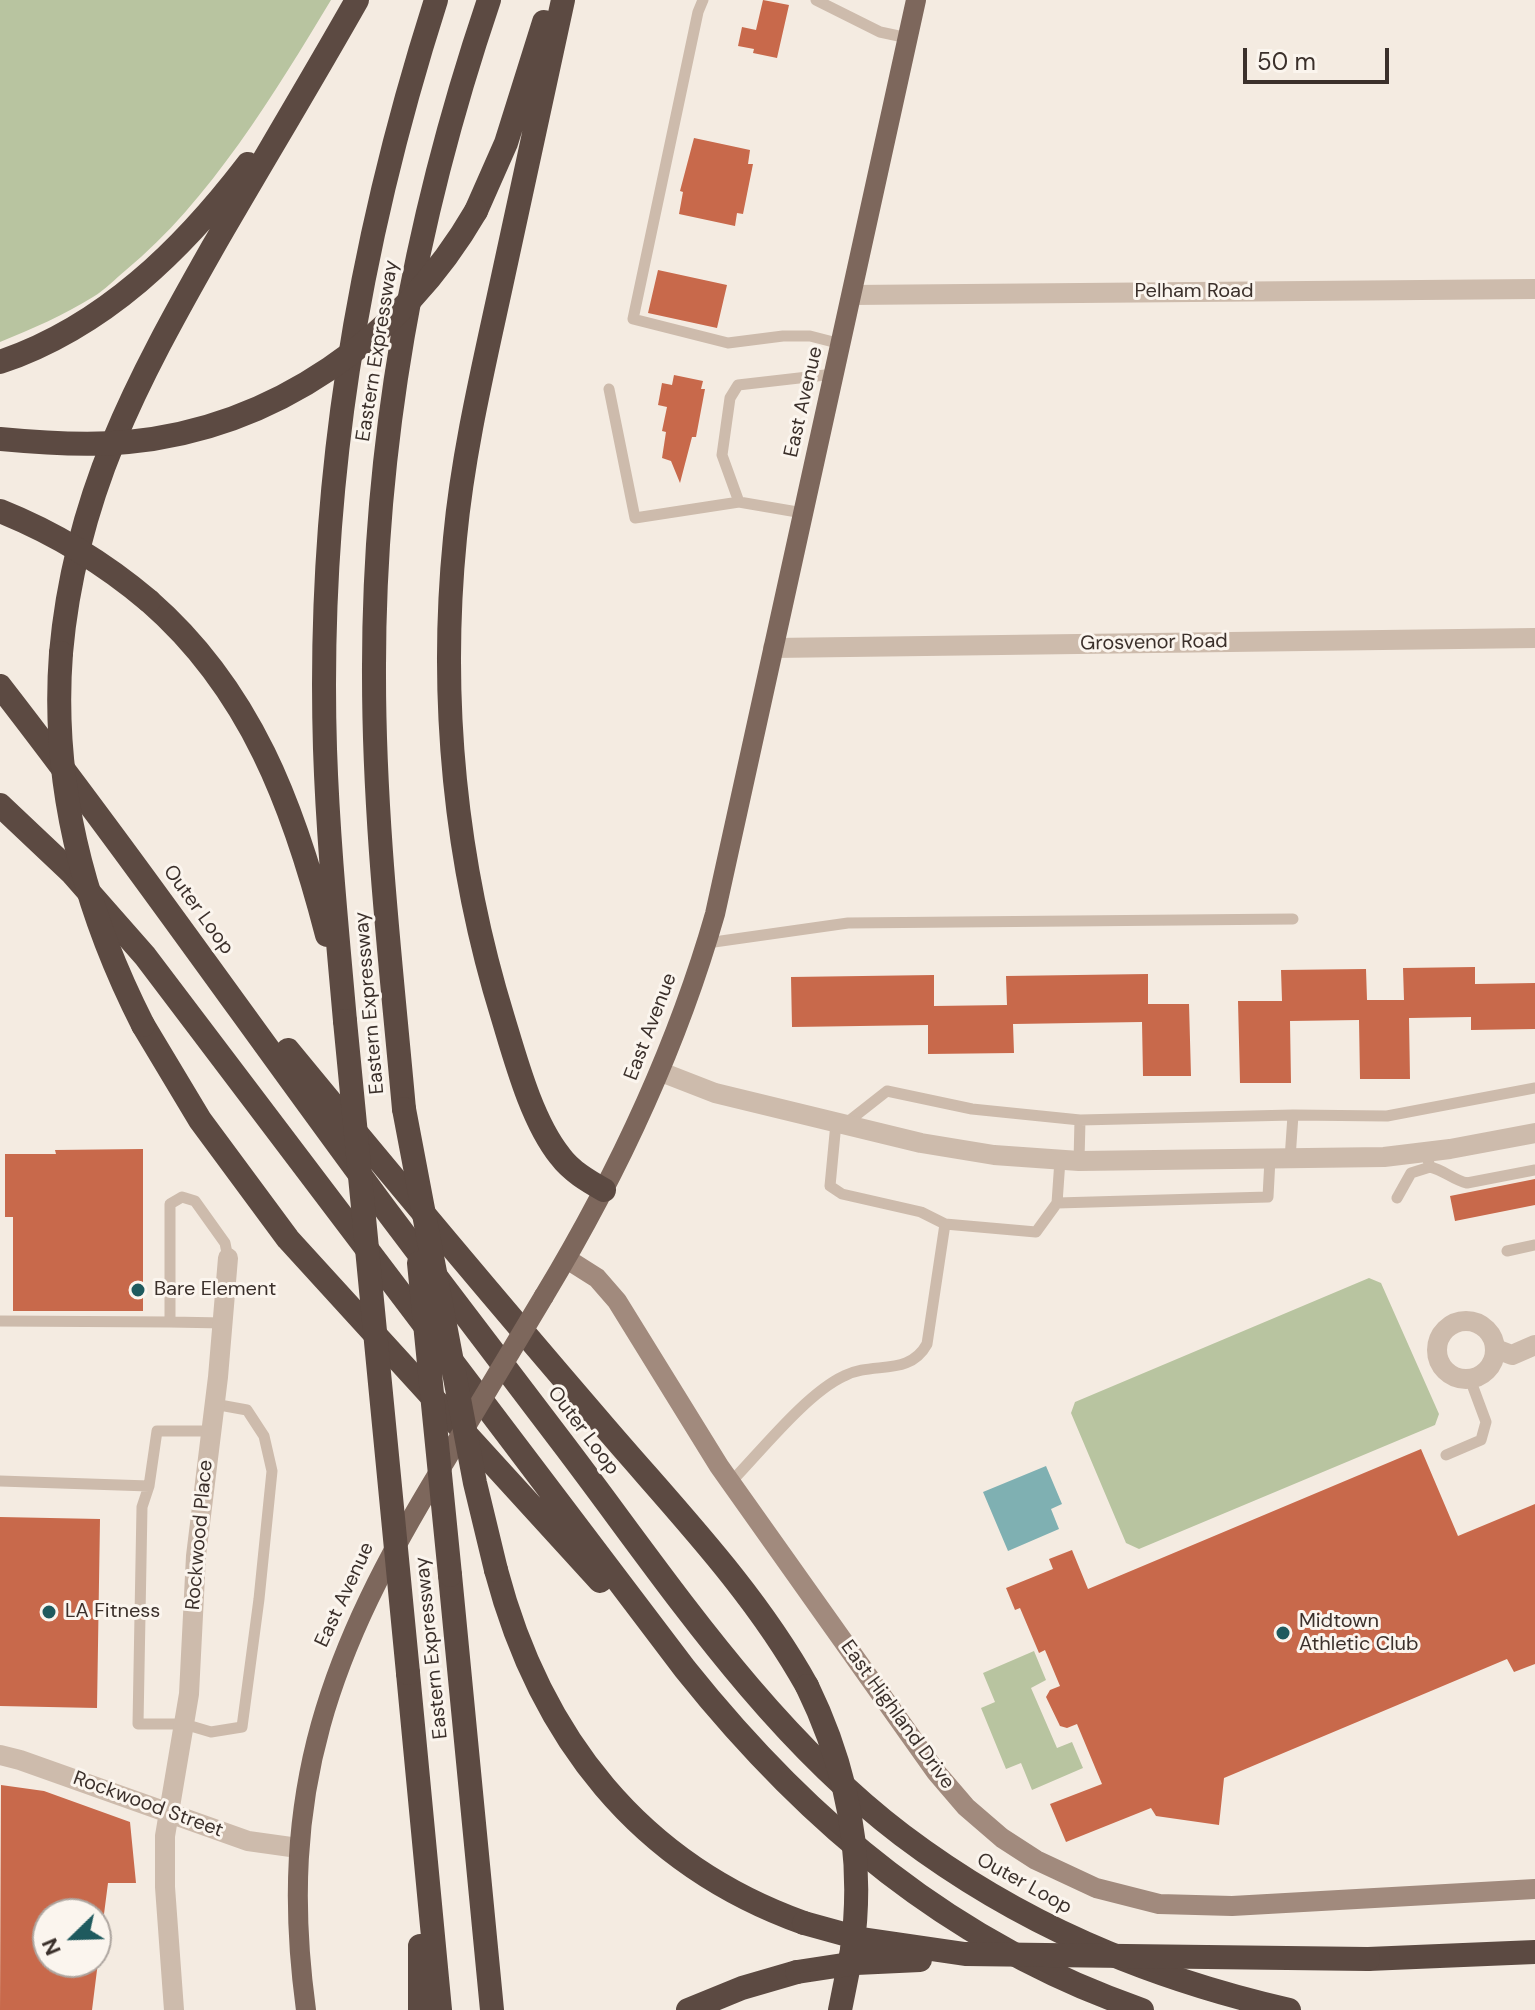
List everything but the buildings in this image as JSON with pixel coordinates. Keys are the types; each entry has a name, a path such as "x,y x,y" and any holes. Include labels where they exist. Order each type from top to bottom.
{"highway":[{"path":"357,0 157,346 101,468 80,536 69,586 61,653 60,740 77,852 105,942 143,1025 177,1084 214,1140 313,1269 804,1803 914,1893 1015,1955 1142,2010"},
{"name":"Eastern Expressway","path":"436,0 392,148 367,254 345,381 331,499 325,605 325,747 345,1021 440,2010"},
{"name":"Eastern Expressway","path":"489,0 455,108 412,283 389,424 380,519 374,651 377,782 404,1109 492,2010"},
{"path":"0,439 79,444 143,440 216,424 272,402 338,364 391,321 446,258 476,211 506,143 551,0"},
{"path":"563,0 483,368 464,470 451,592 450,718 458,811 471,891 508,1035 553,1147 567,1165 604,1190"},
{"path":"0,362 89,319 153,270 224,193 312,74"},
{"path":"0,511 40,528 79,550 149,601 180,630 215,672 247,720 272,766 291,813 315,893 345,1021"},
{"name":"Outer Loop","path":"0,686 389,1215 747,1684 795,1738 854,1795 901,1834 959,1875 1053,1929 1118,1959 1186,1984 1289,2010"},
{"path":"0,805 72,873 122,928 709,1698"},
{"path":"129,858 448,1245 726,1568 775,1634 807,1686 837,1757 854,1833 858,1896 852,1950 840,2010"},
{"path":"404,1109 475,1483 496,1570 518,1637 544,1699 571,1744 612,1797 649,1834 703,1875 758,1905 839,1934 889,1944 1002,1956"},
{"path":"420,2010 421,1812"},
{"path":"688,2010 742,1988 797,1972 856,1963 1002,1956 1368,1959 1535,1952"}],"main road":[{"name":"East Avenue","path":"306,2010 298,1934 298,1848 310,1761 342,1655 391,1553 567,1259 604,1190 661,1072 707,943 732,844 916,0"}],"street":[{"name":"Pelham Road","path":"852,295 1535,289"},
{"name":"Grosvenor Road","path":"773,648 1535,638"},
{"path":"661,1072 706,1090 958,1150 1069,1161 1384,1157 1428,1160 1535,1133"},
{"name":"Rockwood Place","path":"174,2010 165,1874 168,1812 189,1694 197,1545 224,1323 228,1258"},
{"name":"East Highland Drive","path":"567,1259 597,1278 617,1301 667,1385 731,1482 943,1781 992,1831 1046,1866 1096,1888 1159,1904 1195,1907 1535,1889"},
{"path":"1465,1320 1474,1321 1490,1332 1496,1349 1491,1366 1470,1379 1452,1375 1439,1361 1438,1343 1447,1327 1465,1320"},
{"path":"1496,1349 1512,1355 1535,1345"},
{"name":"Rockwood Street","path":"0,1755 258,1844 298,1848"}],"lane":[{"path":"703,0 633,319 728,343 810,336 841,344"},
{"path":"816,0 880,32 908,38"},
{"path":"739,502 722,455 730,398 738,385 834,374"},
{"path":"609,389 635,518 739,502 803,513"},
{"path":"707,943 848,923 1293,919"},
{"path":"1080,1120 1057,1203 1036,1232 945,1224 921,1212 842,1194 830,1186 840,1124 887,1091 972,1109 1080,1120 1387,1116 1535,1088"},
{"path":"1057,1203 1268,1197 1293,1115"},
{"path":"1397,1198 1411,1173 1428,1160 1467,1183 1535,1170"},
{"path":"170,1322 170,1204 182,1197 195,1201 225,1243 228,1258"},
{"path":"731,1482 825,1385 849,1373 919,1358 927,1344 945,1224"},
{"path":"1507,1251 1535,1245"},
{"path":"0,1321 224,1323"},
{"path":"1446,1455 1481,1440 1486,1422 1470,1379"},
{"path":"210,1431 157,1431 149,1486 142,1507 138,1724 184,1724 211,1732 242,1727 272,1471 264,1436 247,1410 214,1404"},
{"path":"0,1481 149,1486"}],"green space":[{"path":"0,0 331,0 239,144 213,179 156,243 97,294 59,316 0,342"},
{"path":"1369,1278 1381,1283 1439,1414 1435,1425 1139,1549 1126,1543 1071,1413 1075,1402"},
{"path":"1034,1651 1046,1680 1031,1688 1057,1748 1072,1742 1083,1768 1032,1790 1021,1763 1006,1769 981,1708 995,1702 983,1673"}],"water":[{"path":"1046,1466 1062,1504 1051,1509 1059,1529 1008,1551 983,1492"}],"place":[{"name":"Bare Element","path":"138,1290"},
{"name":"LA Fitness","path":"49,1612"},
{"name":"Midtown Athletic Club","path":"1283,1633"}]}
